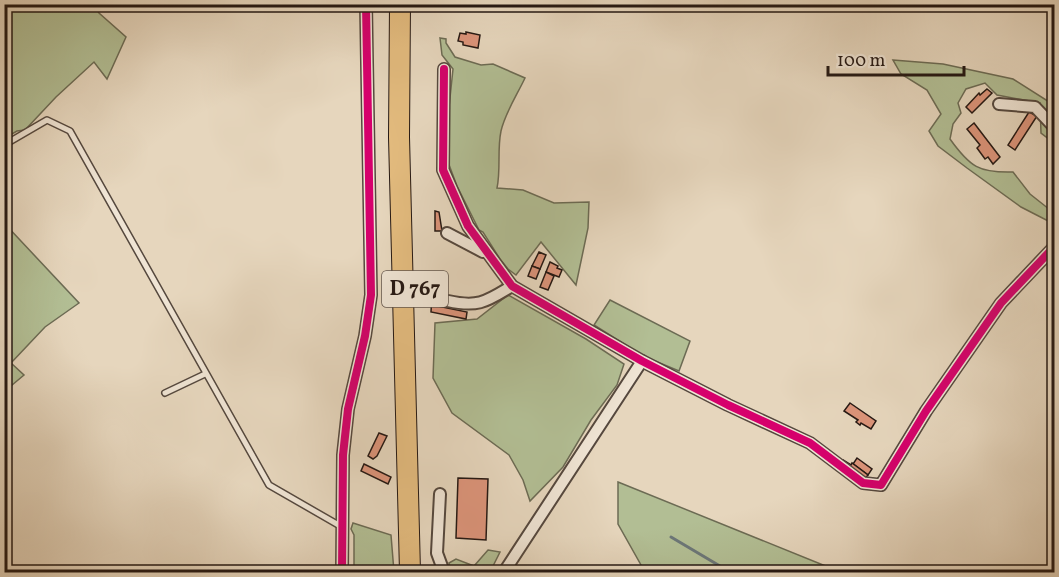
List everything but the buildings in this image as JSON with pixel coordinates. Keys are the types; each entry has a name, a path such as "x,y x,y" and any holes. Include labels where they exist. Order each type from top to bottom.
{"highway":[{"name":"D 767","path":"400,4 399,137 410,573"},
{"name":"D 767","path":"412,4 410,102 422,573"}],"street":[{"path":"342,573 343,455 348,409 365,336 371,295 366,4"},
{"path":"444,69 443,170 468,226 486,254 512,286 642,361 728,405 810,443 863,483 881,485 926,411 1001,303 1054,247"},
{"path":"999,104 1035,107 1054,127"},
{"path":"447,233 486,254"},
{"path":"448,301 464,304 485,302 512,286"},
{"path":"504,573 642,361"},
{"path":"440,494 436,553 444,573"}],"lane":[{"path":"4,145 47,120 70,131 269,485 342,526"},
{"path":"165,393 205,374"}],"green space":[{"path":"5,5 94,5 99,13 126,37 107,79 94,62 25,130 17,131 5,138"},
{"path":"440,38 446,39 455,57 481,65 493,64 525,78 508,111 501,131 497,188 523,190 554,203 589,202 588,228 576,285 541,242 516,275 508,269 483,232 479,230 448,162 448,117 453,69 442,55"},
{"path":"893,60 943,64 1013,79 1054,105 1054,143 1041,133 1040,103 997,95 985,83 966,89 958,103 961,113 953,124 950,139 976,166 992,171 1013,172 1030,194 1054,213 1054,224 1021,207 938,146 929,131 941,114 927,90 901,74"},
{"path":"5,224 79,303 45,327 11,363 24,375 5,391"},
{"path":"508,295 586,339 624,364 617,385 591,420 563,467 530,501 523,480 509,455 452,413 433,378 435,323 477,319"},
{"path":"610,300 690,341 679,371 643,356 594,325"},
{"path":"618,482 841,572 645,572 618,524"},
{"path":"353,523 391,535 394,572 354,572 354,535 351,529"},
{"path":"488,550 500,552 490,572 451,572 449,563 456,559 474,566"}],"waterway":[{"path":"671,537 730,572"}],"cycle path":[{"path":"342,572 343,455 348,409 365,336 371,295 366,4"},
{"path":"444,69 443,170 468,226 512,286 642,361 728,405 810,443 863,483 881,485 926,411 1001,303 1054,247"}]}
